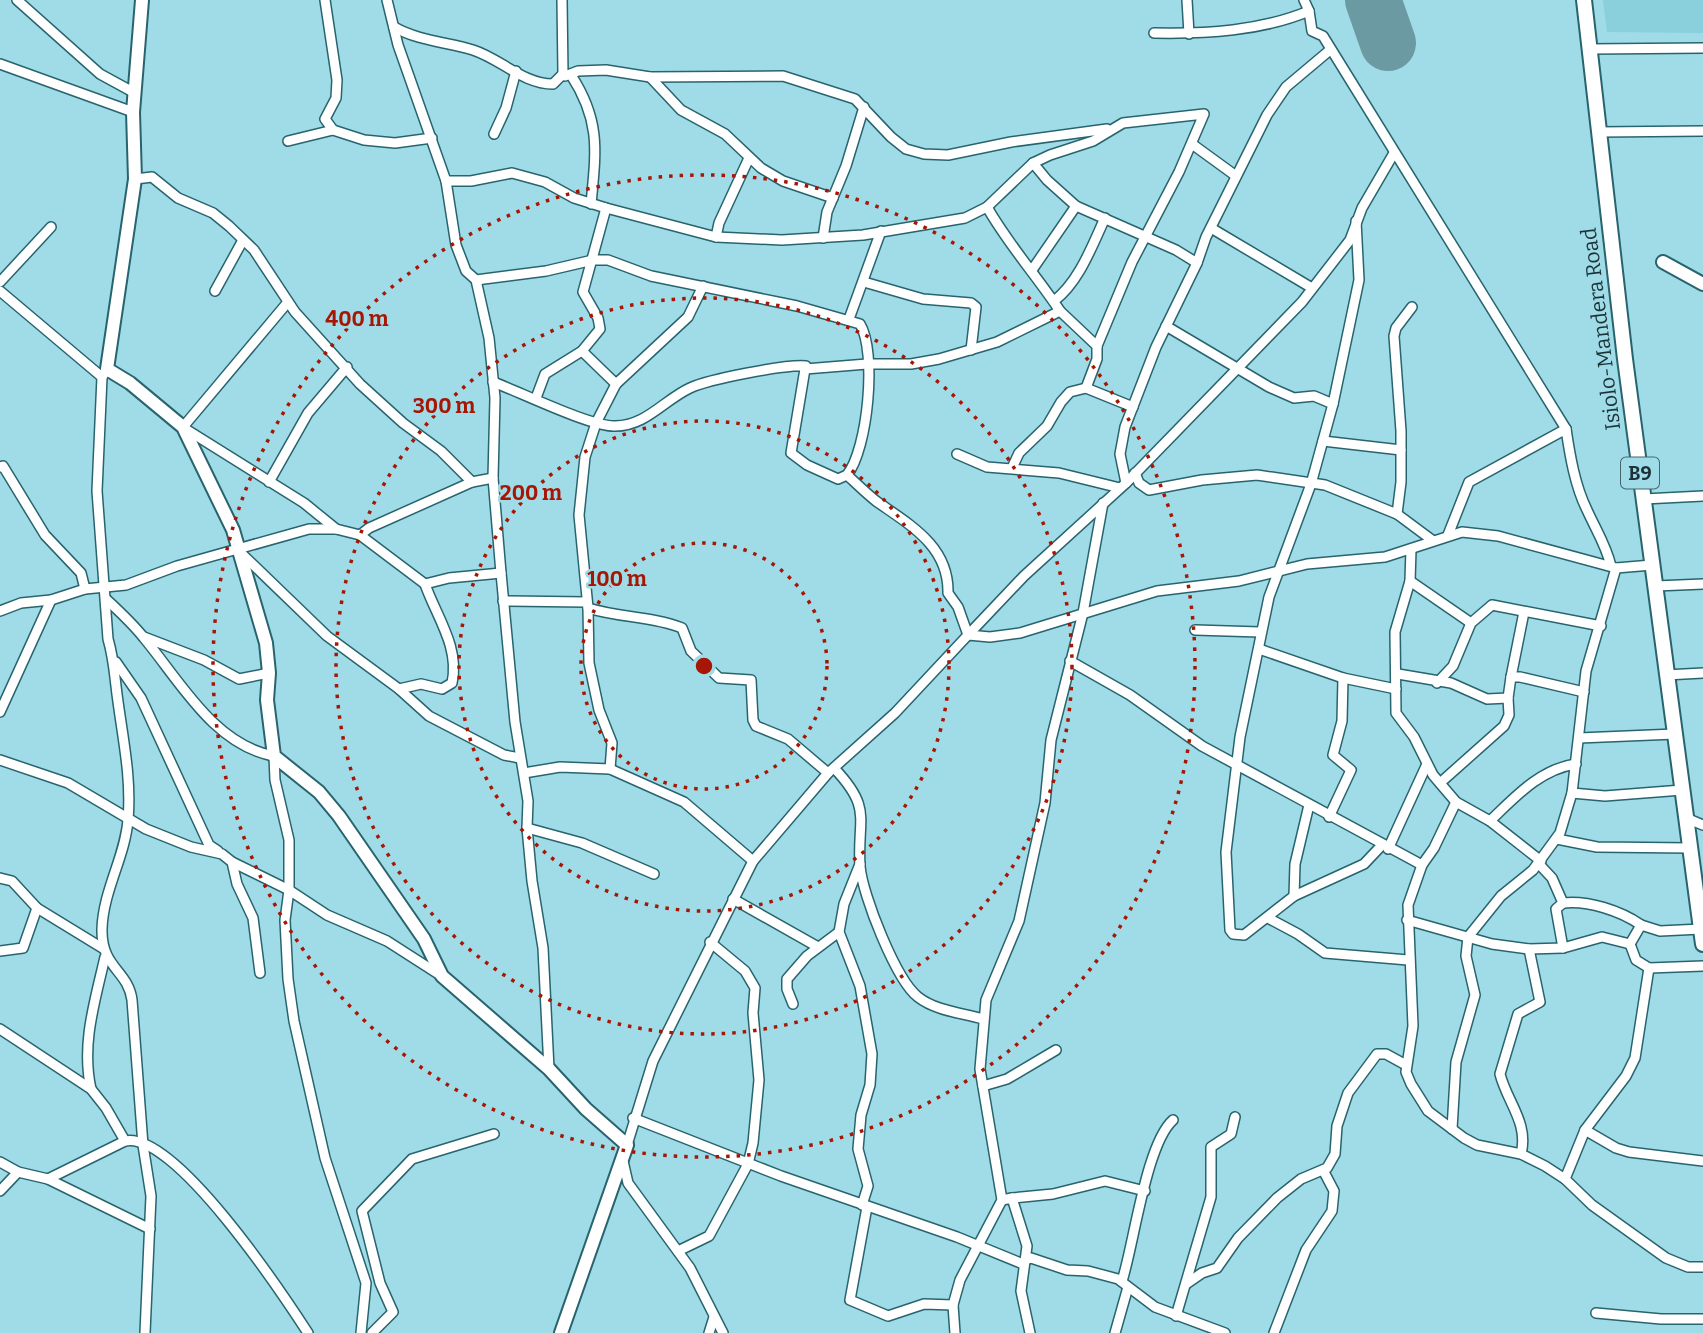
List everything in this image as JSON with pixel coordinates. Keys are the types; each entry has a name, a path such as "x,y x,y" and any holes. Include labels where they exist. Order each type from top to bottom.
{"highway":[{"name":"Isiolo-Mandera Road","path":"1584,0 1652,565 1703,944"}],"main road":[{"path":"142,0 133,92 135,179 104,373 130,383 184,427 233,530 266,643 269,673 267,699 274,756 319,792 339,816 424,939 442,976 549,1069 586,1109 627,1145 561,1333"},
{"path":"1663,262 1703,284"}],"street":[{"path":"17,0 100,74 133,92"},
{"path":"325,0 337,80 336,98 325,120 333,130"},
{"path":"387,0 398,45 446,181 456,245 466,271 476,280 489,338 496,439 493,478 503,601 520,758 528,801 527,828 543,948 549,1069"},
{"path":"562,0 567,74 592,113 596,148 591,204"},
{"path":"1187,0 1189,34"},
{"path":"1304,0 1310,11 1312,31 1323,36 1329,50 1566,429 1571,459 1586,509 1605,543 1613,567 1601,626 1586,671 1572,793 1558,839 1539,862 1501,896 1468,937 1466,956 1475,995 1456,1062 1452,1129"},
{"path":"1154,33 1189,34 1280,23 1310,11"},
{"path":"394,27 412,37 474,50 516,71 533,83 553,84 567,74 578,71 606,70 650,77 783,76 855,99 906,149 924,154 948,155 1011,142 1110,129 1156,118 1204,114 1192,144 1144,236 1097,346 1097,359 1086,388"},
{"path":"1591,49 1703,48"},
{"path":"1123,486 1120,454 1133,407 1166,326 1211,228 1267,115 1286,87 1329,50"},
{"path":"0,64 133,112"},
{"path":"494,134 506,108 516,71"},
{"path":"650,77 681,110 725,134 749,158 783,181 833,198"},
{"path":"823,237 827,212 864,107"},
{"path":"446,181 485,179 512,173 545,182 591,204 716,237 754,240 823,237 953,222 987,206 1033,163 1093,141 1110,129"},
{"path":"288,141 333,130 364,140 395,143 432,138"},
{"path":"1599,132 1703,131"},
{"path":"1192,144 1236,176"},
{"path":"627,1145 633,1118 653,1061 710,942 753,861 831,771 895,713 1024,576 1123,486 1312,288 1350,240 1356,221 1394,153"},
{"path":"716,237 719,223 749,158"},
{"path":"1033,163 1047,180 1076,206 1197,263"},
{"path":"135,179 152,177 178,198 213,213 254,250 288,302 360,384 403,423 441,450 472,482"},
{"path":"987,206 1015,252 1032,270 1060,311 1097,346"},
{"path":"1032,270 1076,206"},
{"path":"536,398 545,374 582,351 600,329 598,318 583,292 606,208"},
{"path":"1054,301 1064,293 1078,271 1105,218"},
{"path":"1356,221 1360,247 1359,280 1333,404 1311,484 1260,632 1237,764 1226,852 1230,930 1233,934 1244,935 1294,896 1364,864 1385,847 1427,764"},
{"path":"0,282 51,227"},
{"path":"1211,228 1312,288"},
{"path":"849,318 881,231"},
{"path":"215,291 243,240"},
{"path":"476,280 546,271 593,260 608,260 651,276 849,318 863,327 867,364 864,422 857,454 848,475 838,479 807,465 791,453 806,366 786,364 773,370 691,388 631,424 615,426 596,423 493,382"},
{"path":"864,282 923,299 971,303 976,307 971,350"},
{"path":"610,769 612,743 590,678 579,515 585,457 596,423 616,384 688,317 703,286"},
{"path":"0,290 104,373 97,491 108,639 115,660 129,769 128,820 106,901 105,953 87,1042 87,1069 91,1089"},
{"path":"288,302 184,427 304,503 335,529"},
{"path":"1396,514 1401,482 1401,450 1394,336 1412,307"},
{"path":"805,369 911,364 997,342 1060,311"},
{"path":"1166,326 1236,370 1294,398 1314,396 1333,404"},
{"path":"582,351 616,384"},
{"path":"269,482 308,413 347,368"},
{"path":"1012,468 1019,453 1047,426 1070,392 1086,388 1133,407"},
{"path":"1448,535 1469,482 1566,429"},
{"path":"1323,441 1401,450"},
{"path":"957,454 987,467 1059,473 1123,486"},
{"path":"1,463 45,535 81,573 85,589"},
{"path":"1135,473 1139,483 1149,489 1202,480 1257,475 1325,485 1396,514 1432,540"},
{"path":"848,475 879,503 905,519 938,555 950,579 948,593 958,607 968,635"},
{"path":"360,535 369,528 472,482 493,478"},
{"path":"1644,499 1703,496"},
{"path":"1030,1333 1022,1300 1025,1236 1007,1199 980,1069 983,1019 986,1000 1019,920 1045,803 1051,740 1083,613 1103,503"},
{"path":"0,611 21,603 51,600 85,589 126,585 237,549 317,527 335,529 360,535 425,584 441,627 451,641 452,683 442,689 421,684 399,689"},
{"path":"968,635 1020,633 1157,591 1239,581 1307,564 1385,557 1462,532 1484,533 1613,567 1652,565"},
{"path":"1411,548 1410,581 1396,624 1396,713 1414,737 1427,764 1456,802 1490,821 1539,862 1552,878 1563,903"},
{"path":"237,549 327,636 399,689 429,716 504,755 520,758"},
{"path":"425,584 449,578 501,573"},
{"path":"1410,581 1471,623"},
{"path":"1656,586 1703,584"},
{"path":"106,599 144,637 180,686 220,727 256,752 274,756 275,780 289,840 289,890 285,919 293,1021 325,1158 366,1283 362,1333"},
{"path":"0,712 51,600"},
{"path":"503,601 587,605 630,617 647,617 682,628 691,650 719,678 751,680 753,720 756,726 788,739 831,771 860,805 863,818 860,864 866,898 897,969 915,995 932,1006 983,1019"},
{"path":"1437,682 1453,666 1471,623 1495,604 1601,626"},
{"path":"1440,783 1504,726 1524,612"},
{"path":"1195,630 1260,632"},
{"path":"144,637 204,660 239,679 269,673"},
{"path":"1259,649 1343,678 1396,689"},
{"path":"115,660 141,698 209,845 232,862 289,890 327,915 387,941 442,976"},
{"path":"1070,661 1130,695 1202,746 1422,865"},
{"path":"1666,675 1703,673"},
{"path":"1398,674 1451,683 1487,699 1508,698"},
{"path":"1511,677 1527,676 1584,692"},
{"path":"1329,817 1351,771 1332,755 1342,722 1343,678"},
{"path":"1579,738 1675,734"},
{"path":"0,760 68,783 128,820 191,847 222,854"},
{"path":"1490,821 1541,777 1563,766 1576,764"},
{"path":"524,773 560,767 610,769 684,802 753,861"},
{"path":"1572,793 1605,796 1682,790"},
{"path":"1456,802 1412,889 1407,920 1413,1026 1406,1065 1411,1084 1428,1111 1477,1145 1521,1154 1565,1179 1592,1205 1666,1258 1678,1265 1703,1267"},
{"path":"1294,896 1295,864 1309,805"},
{"path":"1686,818 1703,825"},
{"path":"527,828 582,843 654,874"},
{"path":"1558,839 1597,847 1690,848"},
{"path":"232,862 237,884 253,918 260,973"},
{"path":"860,864 845,904 839,932 860,986 872,1054 870,1085 861,1115 858,1149 868,1186 850,1300 887,1316 924,1304 953,1305"},
{"path":"0,878 12,881 37,908 105,953 131,990 143,1141 151,1196 145,1333"},
{"path":"733,899 818,947"},
{"path":"1563,948 1556,909 1563,903 1594,906 1660,931 1701,929"},
{"path":"0,951 23,948 37,908"},
{"path":"1268,918 1325,953 1408,960"},
{"path":"1407,920 1468,937 1529,949 1563,948 1602,937 1630,944"},
{"path":"1630,944 1641,925"},
{"path":"793,1004 787,989 787,979 818,947 839,932"},
{"path":"678,1251 709,1236 748,1164 753,1143 759,1080 753,1013 755,988 745,971 710,942"},
{"path":"1630,944 1636,960 1650,968 1703,966"},
{"path":"1521,1154 1524,1142 1518,1115 1500,1074 1518,1014 1540,1002 1529,949"},
{"path":"1565,1179 1585,1130 1626,1076 1635,1058 1650,968"},
{"path":"0,1029 91,1089 125,1140"},
{"path":"983,1086 1007,1079 1056,1050"},
{"path":"1186,1284 1202,1273 1217,1268 1238,1238 1277,1198 1301,1179 1323,1170 1335,1154 1337,1126 1348,1093 1377,1054 1386,1054 1406,1065"},
{"path":"1176,1316 1211,1197 1211,1147 1231,1134 1235,1117"},
{"path":"633,1118 699,1141 748,1164 976,1246 1024,1262 1031,1258 1045,1264 1098,1273 1125,1284 1149,1303 1176,1316 1225,1333"},
{"path":"1115,1333 1145,1191 1157,1150 1173,1119"},
{"path":"1585,1130 1616,1148 1629,1152 1703,1161"},
{"path":"372,1333 393,1312 380,1283 362,1211 412,1159 494,1134"},
{"path":"48,1179 125,1140 143,1141 172,1159 229,1222 309,1333"},
{"path":"623,1161 628,1182 678,1251 723,1333"},
{"path":"0,1162 18,1172 48,1179 150,1229"},
{"path":"1274,1333 1278,1315 1295,1283 1306,1250 1332,1211 1334,1191 1323,1170"},
{"path":"0,1191 18,1172"},
{"path":"1007,1199 1053,1194 1105,1181 1145,1191"},
{"path":"955,1333 953,1305 960,1280 976,1246 1007,1199"},
{"path":"1596,1313 1661,1319 1703,1319"},
{"path":"709,1333 715,1317"}],"shaded area":[{"path":"1603,0 1703,0 1703,33 1607,32"}],"runway":[{"path":"1373,0 1388,43"}]}
